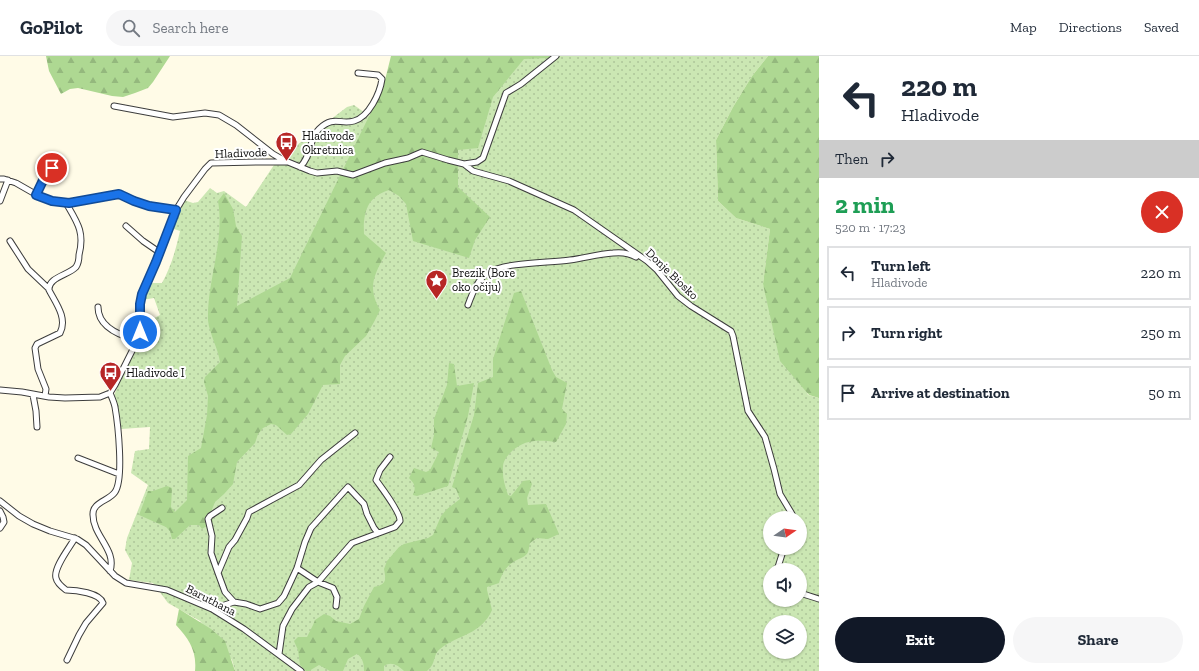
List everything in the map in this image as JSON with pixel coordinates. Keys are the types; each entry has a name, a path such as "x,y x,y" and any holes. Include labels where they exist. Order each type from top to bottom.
{"street":[{"path":"464,164 477,162 483,158 506,93 521,84 556,56"},
{"path":"300,167 308,158 315,135 320,128 333,121 355,121 372,107 382,79 378,75 358,73"},
{"path":"114,106 173,117 205,113 219,115 245,132 273,154 288,162"},
{"name":"Hladivode","path":"110,393 116,385 138,340 141,324 140,304 142,294 176,210 184,197 211,163 270,161 288,162 317,173 337,171 353,175 385,163 403,159 422,152 464,164"},
{"path":"36,195 46,174 57,161"},
{"name":"Donje Biosko","path":"464,164 473,171 509,181 574,210 647,261 657,270 678,296 730,331 733,336 748,411 765,437 780,494 790,511"},
{"path":"0,179 8,180 36,195 52,201 66,203 119,194 149,206 176,210"},
{"path":"0,201 8,180"},
{"path":"48,288 50,283 78,264 82,240 79,226 66,203"},
{"path":"126,226 143,241 160,252"},
{"path":"10,241 28,268 48,288 62,316 63,324 60,333 38,344 35,348 38,369 46,389 45,396"},
{"path":"468,305 474,290 488,272 498,269 612,253 627,253 647,261"},
{"path":"98,307 98,314 100,318 114,332 138,340"},
{"path":"0,390 45,396 81,398 100,397 110,393 116,418 119,451 118,485 115,492 98,504 93,510 92,515 99,534 112,558 112,566 110,571"},
{"path":"33,394 37,427"},
{"path":"218,573 229,546 235,540 249,512 299,485 321,460 355,433"},
{"path":"279,654 283,626 292,610 309,587 318,582 352,543 395,527 401,518 376,480 380,470 390,457"},
{"path":"78,458 119,473"},
{"path":"212,610 234,602 260,609 278,603 284,596 297,568 311,528 348,487 364,504 367,514 378,533"},
{"name":"Baruthana","path":"0,501 19,516 33,524 50,531 75,538 86,545 110,571 126,583 167,590 212,610 244,629 301,671"},
{"path":"222,508 208,519 212,536 210,553 225,592 234,602"},
{"path":"0,512 4,519 3,525 0,528"},
{"path":"67,660 82,629 104,601 97,596 73,589 66,590 55,577 58,566 75,538"},
{"path":"297,568 318,582 333,588 337,597 336,606"},
{"path":"807,595 819,599"}],"green space":[{"path":"46,56 170,56 148,88 123,97 78,88 70,89 61,94 49,71"},
{"path":"391,56 552,56 549,58 524,59 493,97 478,148 458,150 458,187 490,217 475,240 469,258 413,241 406,204 399,196 389,190 371,201 364,219 364,234 386,253 375,275 373,288 376,302 380,310 366,336 345,356 340,365 340,384 323,385 308,414 291,434 287,435 276,425 271,424 263,428 258,434 255,443 237,462 233,484 215,502 211,512 213,522 202,529 199,525 190,525 175,539 172,539 170,531 166,527 139,515 148,491 153,491 167,486 172,488 171,507 175,512 187,500 188,456 201,448 207,415 208,396 204,382 205,377 220,362 208,320 210,290 218,246 220,216 218,201 224,193 233,209 236,226 242,236 237,306 290,278 373,108 385,80"},
{"path":"510,56 768,56 752,76 733,107 716,140 718,201 736,218 770,229 763,284 808,395 819,398 819,671 235,671 232,660 200,621 168,603 153,583 129,580 132,563 125,550 127,538 148,485 131,473 135,451 149,449 150,427 121,429 118,407 114,396 141,340 143,324 160,315 154,298 142,300 149,283 162,283 171,264 180,231 171,228 178,209 184,200 193,203 198,202 210,188 217,193 224,191 246,207 282,153 293,148 347,107 354,105 382,125"},
{"path":"768,56 819,56 819,398 809,395 780,361 763,284 770,229 736,218 718,201 716,140 733,107 752,76"},
{"path":"521,291 552,370 556,377 567,383 562,409 567,414 566,424 556,442 527,442 512,451 504,463 503,478 508,495 511,496 523,481 530,480 532,484 527,498 528,505 546,504 559,534 548,539 537,538 530,543 527,554 512,563 507,568 499,583 487,587 492,610 482,625 440,649 436,654 432,665 427,671 404,671 397,665 389,664 384,666 384,671 364,671 363,661 357,654 348,659 343,671 330,671 319,665 309,671 306,671 300,665 298,650 294,641 298,637 307,637 315,620 324,614 330,616 336,621 350,624 359,619 374,587 385,581 384,569 387,561 399,547 404,544 428,538 433,535 441,516 447,509 460,499 456,489 452,487 474,415 478,383 493,377 493,359 514,293"},
{"path":"449,363 454,364 457,386 474,383 468,416 448,486 417,496 413,495 414,486 413,482 409,478 414,468 426,472 430,470 439,452 431,448 434,435 434,419 447,385"},
{"path":"179,609 211,629 225,641 235,671 195,671 195,657 191,646 185,635 176,625"}],"place":[{"name":"Hladivode Okretnica","path":"287,162"},
{"name":"Brezik (Bore oko očiju)","path":"436,300"},
{"name":"Hladivode I","path":"111,392"}],"route":[{"path":"52,168 46,174 36,195 44,199 69,203 119,194 149,206 176,210 142,294 140,304 140,332"}]}
